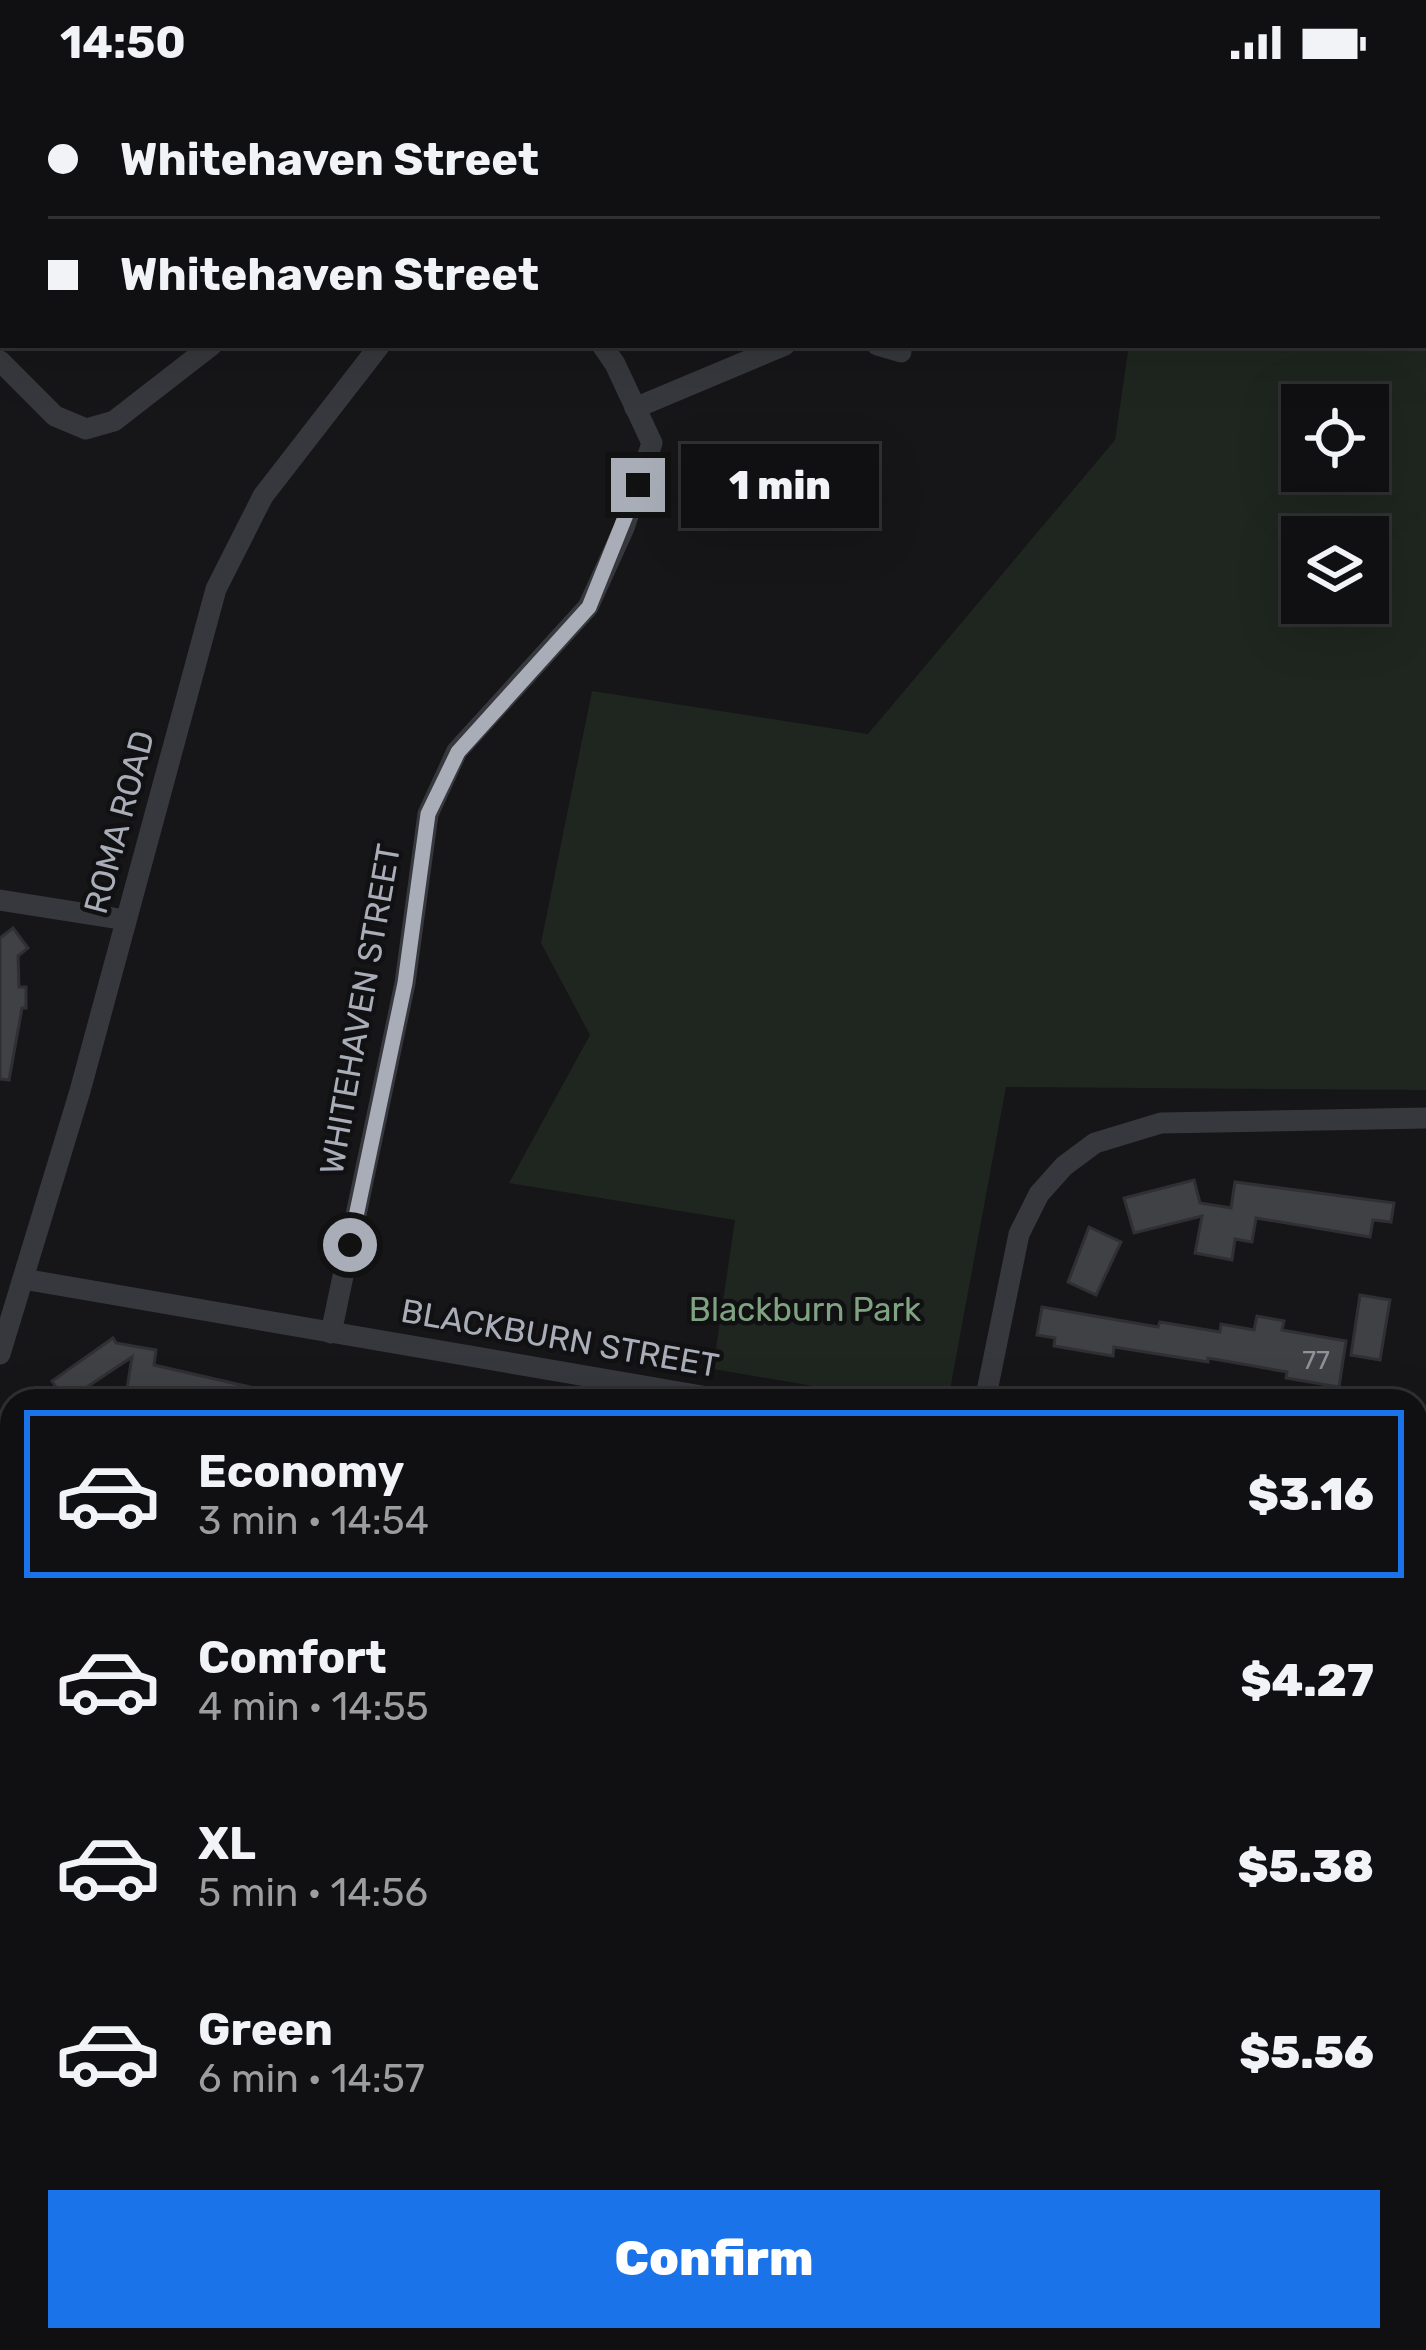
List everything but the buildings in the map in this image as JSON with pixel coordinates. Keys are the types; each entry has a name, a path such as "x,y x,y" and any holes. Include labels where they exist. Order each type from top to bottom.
{"street":[{"path":"0,361 55,416 86,429 114,421 208,348"},
{"name":"ROMA ROAD","path":"0,1354 216,589 262,496 378,348"},
{"name":"WHITEHAVEN STREET","path":"331,1333 405,983 428,814 458,752 589,607 624,527 652,442 604,348"},
{"path":"635,408 778,348"},
{"path":"888,348 902,352"},
{"path":"0,900 126,920"},
{"path":"988,1389 1019,1234 1039,1194 1064,1166 1095,1143 1161,1123 1426,1118"},
{"name":"BLACKBURN STREET","path":"22,1279 660,1389"}],"green space":[{"name":"Blackburn Park","path":"1129,348 1426,348 1426,1090 1006,1087 950,1389 831,1389 713,1369 735,1220 509,1183 590,1035 541,943 592,691 868,734 1115,440"}],"route":[{"path":"350,1245 405,983 428,814 458,752 589,607 638,485"}]}
